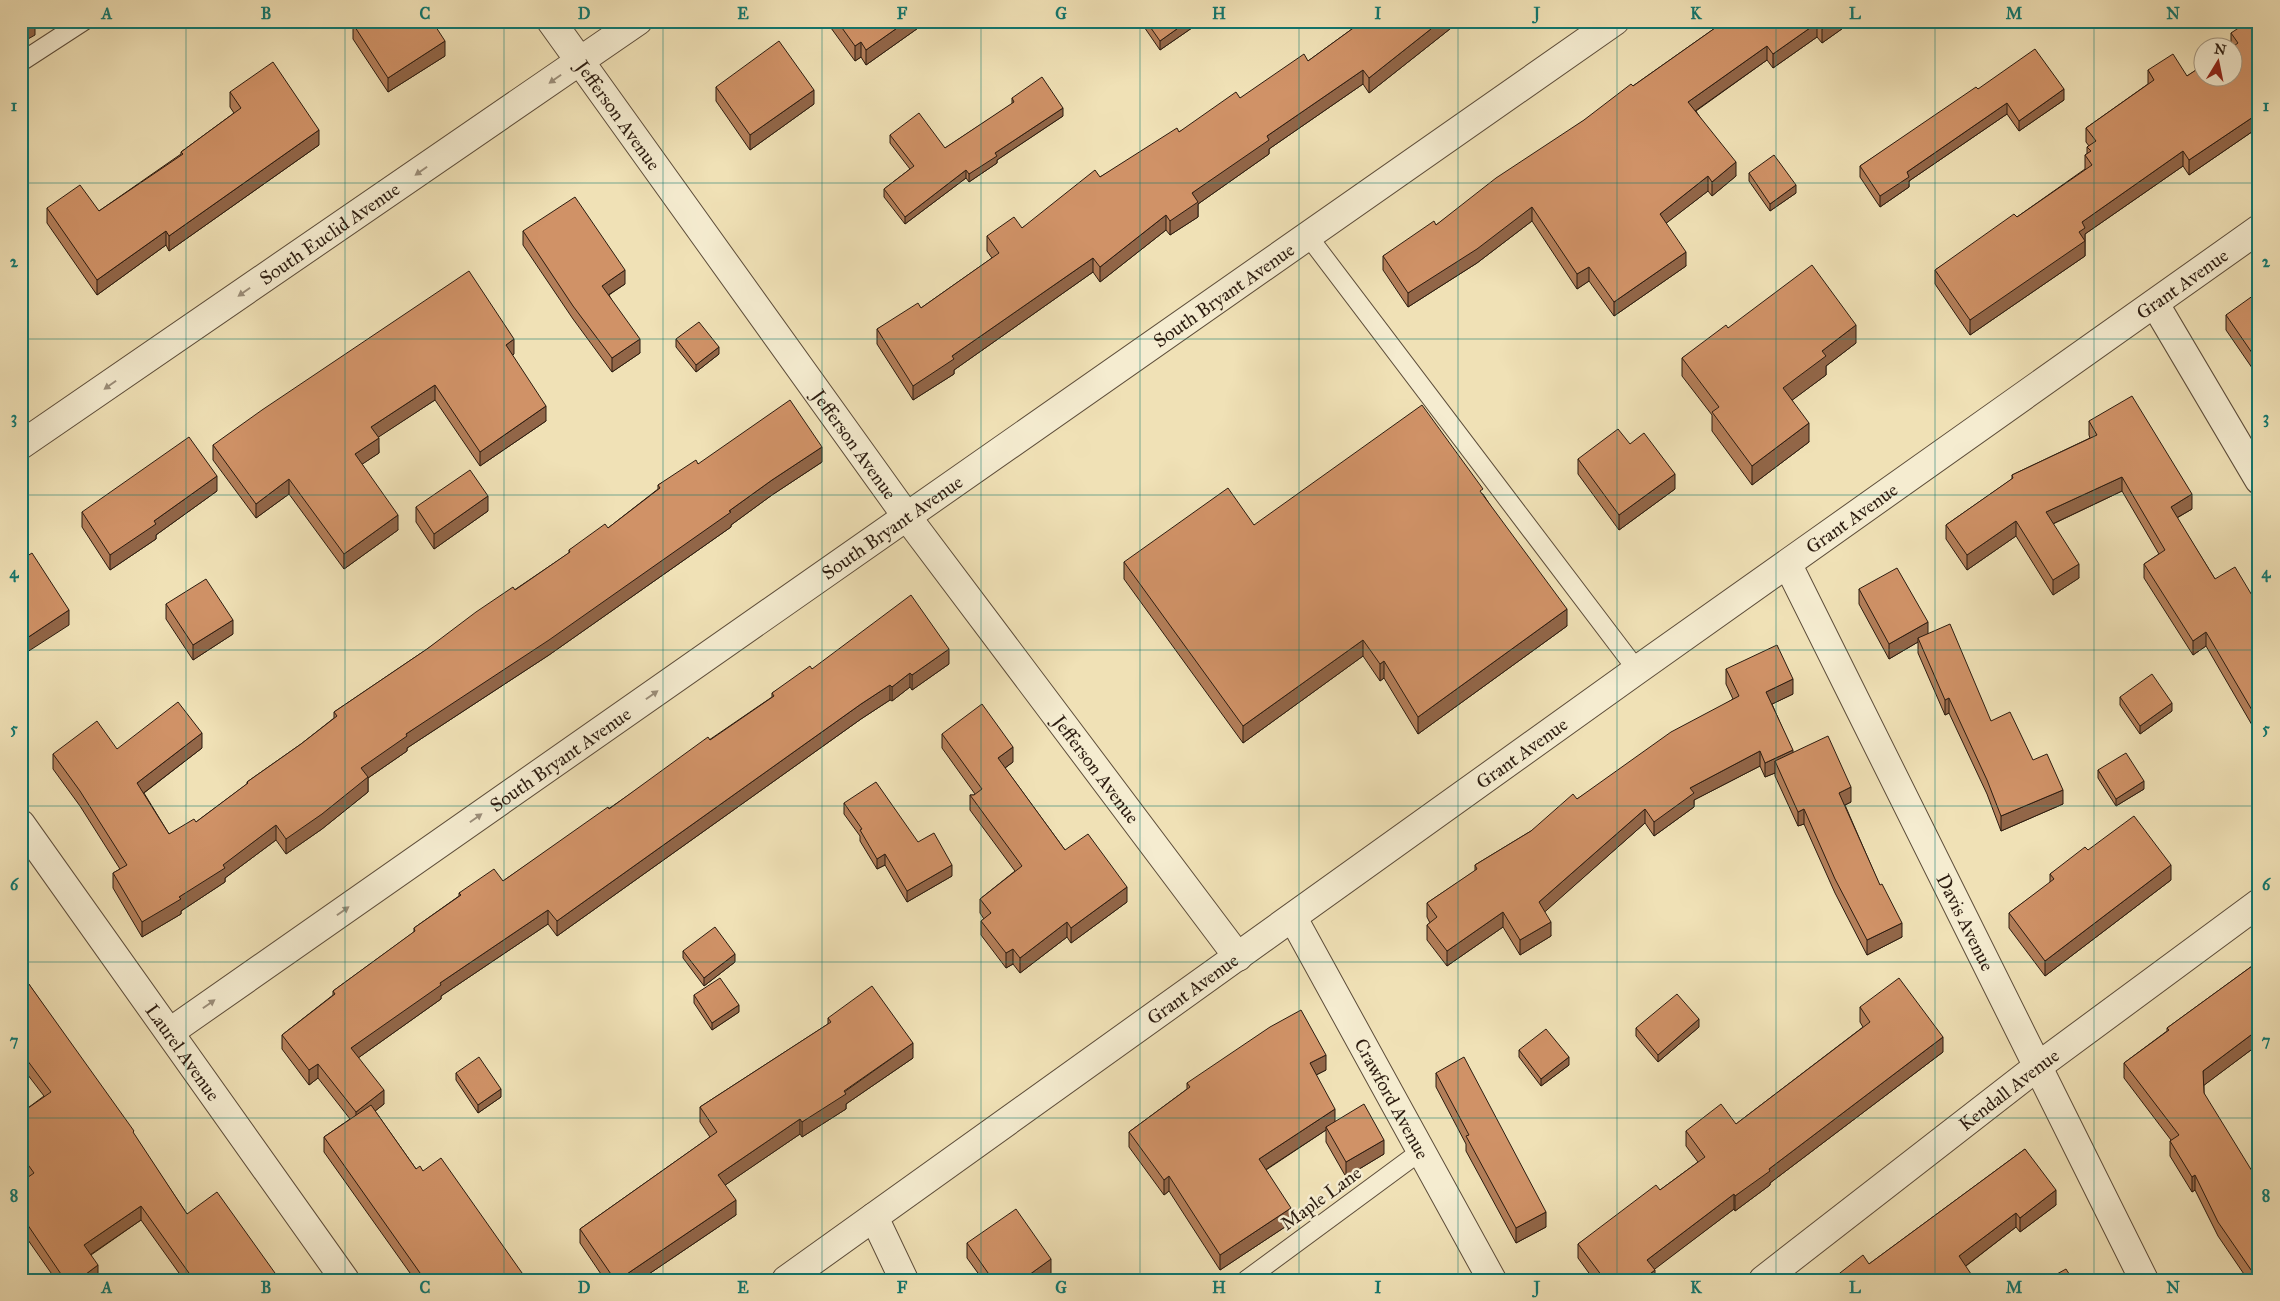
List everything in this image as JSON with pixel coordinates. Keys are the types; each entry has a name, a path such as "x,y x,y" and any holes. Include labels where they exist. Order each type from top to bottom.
{"street":[{"name":"Jefferson Avenue","path":"551,21 907,517 1238,957"},
{"name":"South Euclid Avenue","path":"21,446 638,21"},
{"name":"South Bryant Avenue","path":"170,1032 1615,21"},
{"name":"Grant Avenue","path":"786,1280 1294,918 1637,670 1788,565 2259,229"},
{"path":"2154,304 2259,480"},
{"name":"Davis Avenue","path":"1788,565 2144,1280"},
{"name":"Laurel Avenue","path":"21,824 345,1280"},
{"name":"Kendall Avenue","path":"1763,1280 2037,1067 2259,903"},
{"name":"Crawford Avenue","path":"1294,918 1492,1280"},
{"path":"874,1217 904,1280"}],"lane":[{"path":"21,62 84,21"},
{"path":"1308,236 1637,670"},
{"name":"Maple Lane","path":"1246,1280 1421,1151"}],"building":[{"path":"21,21 34,21 35,23 21,31"},
{"path":"357,21 432,21 445,41 388,78 353,24"},
{"path":"837,21 907,21 866,50 861,42 855,46"},
{"path":"1146,21 1188,21 1160,41"},
{"path":"1363,21 1441,21 1369,78 1363,70 1267,136 1269,140 1192,193 1198,202 1170,221 1166,215 1100,267 1093,258 952,356 954,359 913,386 877,329 918,303 921,308 999,253 987,236 1014,217 1022,228 1095,170 1100,177 1177,128 1179,132 1236,92 1240,98 1304,54 1308,61"},
{"path":"1725,21 1833,21 1822,29 1817,23 1773,54 1767,46 1688,102 1736,162 1712,182 1708,176 1660,214 1686,252 1614,302 1589,267 1577,274 1532,207 1477,249 1408,293 1383,256 1434,221 1436,225 1496,178 1584,120 1631,84 1633,86"},
{"path":"2249,21 2259,21 2259,113 2189,160 2183,151 2082,222 2085,228 2079,232 2085,241 1970,320 1935,270 2014,214 2017,217 2092,165 2085,155 2091,151 2087,147 2096,141 2086,128 2154,80 2148,70 2173,54 2187,76 2192,73 2192,88 2242,88 2242,38 2234,38 2231,33"},
{"path":"779,41 814,90 750,135 716,87"},
{"path":"2035,49 2064,89 2019,121 2007,103 1907,172 1909,177 1880,196 1860,166 1976,87 1978,89"},
{"path":"273,62 319,130 169,236 166,231 97,280 47,208 80,185 99,211 183,154 181,152 241,108 230,92"},
{"path":"1042,77 1063,108 995,153 997,156 969,174 966,170 905,217 884,189 914,166 890,135 919,113 945,148 1014,102 1012,98"},
{"path":"1774,155 1796,185 1770,204 1749,173"},
{"path":"575,197 625,270 602,286 640,339 612,358 573,306 523,231"},
{"path":"1812,265 1856,325 1822,351 1826,356 1783,388 1809,423 1752,466 1712,412 1719,407 1682,358 1726,325 1728,328"},
{"path":"469,271 514,339 506,345 546,406 480,452 435,385 371,427 379,438 355,454 398,515 344,554 289,479 256,504 213,445"},
{"path":"2254,295 2259,302 2259,363 2226,315"},
{"path":"699,322 719,347 696,365 676,339"},
{"path":"2132,396 2192,494 2171,507 2215,579 2235,567 2259,607 2259,722 2206,632 2193,641 2144,564 2165,550 2122,477 2046,512 2079,564 2053,580 2016,521 1967,555 1946,525 2013,478 2012,475 2097,435 2089,421"},
{"path":"790,400 822,447 772,480 729,511 731,512 549,640 406,734 407,736 361,768 368,777 322,814 286,839 276,825 223,865 225,868 179,897 181,899 142,922 113,873 127,865 80,791 53,754 97,721 117,749 178,702 202,733 137,783 169,834 194,819 196,822 337,716 334,712 427,649 476,612 513,587 515,590 570,552 569,550 605,524 608,528 660,488 658,485 696,460 698,464"},
{"path":"1422,405 1483,489 1480,491 1567,609 1418,717 1384,661 1380,664 1363,640 1243,726 1124,562 1228,488 1254,525"},
{"path":"1618,429 1630,444 1644,433 1675,474 1619,515 1578,459"},
{"path":"189,437 217,476 154,521 156,524 110,555 82,512"},
{"path":"470,470 488,496 434,534 416,507"},
{"path":"32,553 69,610 21,642 21,560"},
{"path":"1897,568 1928,622 1889,644 1859,589"},
{"path":"206,579 233,620 193,645 166,604"},
{"path":"911,595 949,649 912,675 910,673 892,687 890,685 861,704 557,921 548,910 440,983 441,985 351,1048 384,1090 356,1112 318,1064 309,1070 282,1035 335,994 333,991 415,931 414,928 461,895 459,893 494,869 503,881 608,807 609,809 708,737 710,740 774,696 772,693 810,666 812,669"},
{"path":"1950,624 1991,721 2010,712 2033,760 2047,754 2063,790 2001,816 1987,780 1949,698 1945,700 1918,638"},
{"path":"1777,645 1793,679 1766,692 1793,750 1765,763 1760,751 1690,788 1694,793 1654,822 1645,809 1539,902 1551,922 1520,940 1503,912 1447,951 1427,925 1437,917 1427,903 1477,869 1475,865 1531,831 1573,794 1577,799 1671,732 1739,696 1726,669"},
{"path":"2152,674 2172,703 2140,726 2120,697"},
{"path":"982,704 1013,747 998,758 1065,850 1088,834 1127,887 1071,928 1067,922 1020,958 1013,949 1006,953 981,921 991,913 980,899 1022,866 970,795 974,795 982,789 942,734"},
{"path":"1828,736 1851,787 1839,793 1880,885 1882,884 1902,923 1867,940 1835,879 1804,809 1798,812 1775,761"},
{"path":"2126,753 2144,781 2116,799 2098,770"},
{"path":"876,782 918,842 934,833 952,865 907,891 885,854 877,859 860,830 862,829 844,803"},
{"path":"2134,816 2171,865 2045,961 2009,913 2054,879 2050,874 2085,847 2088,850"},
{"path":"715,927 735,954 704,978 683,951"},
{"path":"2259,961 2259,1029 2203,1071 2204,1093 2259,1185 2258,1280 2218,1222 2195,1175 2192,1177 2170,1141 2179,1135 2124,1063 2169,1030 2167,1028"},
{"path":"21,973 134,1131 187,1214 217,1192 280,1280 194,1280 141,1206 84,1245 98,1265 78,1280 65,1280 21,1215 21,1182 34,1173 21,1155 21,1113 51,1092 21,1052"},
{"path":"720,978 739,1005 712,1023 694,995"},
{"path":"1899,978 1943,1037 1769,1169 1770,1171 1735,1196 1734,1194 1647,1260 1655,1270 1642,1280 1605,1280 1578,1244 1656,1185 1660,1190 1705,1157 1686,1131 1721,1104 1736,1124 1870,1022 1860,1007"},
{"path":"872,986 913,1043 844,1091 846,1094 802,1122 800,1119 718,1175 736,1200 618,1280 615,1280 580,1229 717,1132 700,1107 831,1022 828,1018"},
{"path":"1677,994 1699,1019 1658,1055 1636,1028"},
{"path":"1301,1010 1326,1055 1310,1063 1335,1109 1259,1159 1291,1208 1220,1255 1169,1176 1164,1180 1129,1132 1190,1087 1187,1083 1270,1027"},
{"path":"1546,1029 1569,1057 1541,1079 1519,1050"},
{"path":"479,1057 501,1089 478,1105 456,1073"},
{"path":"1464,1057 1546,1212 1516,1228 1466,1136 1469,1135 1436,1073"},
{"path":"1364,1104 1384,1140 1346,1162 1326,1127"},
{"path":"371,1105 416,1169 420,1166 423,1171 441,1158 527,1280 425,1280 324,1137"},
{"path":"2025,1149 2056,1190 2020,1218 2016,1213 1959,1256 1975,1280 1831,1280 1863,1255 1869,1264"},
{"path":"1016,1209 1051,1259 1022,1280 993,1280 967,1243"},
{"path":"2066,1269 2073,1280 2046,1280"}]}
